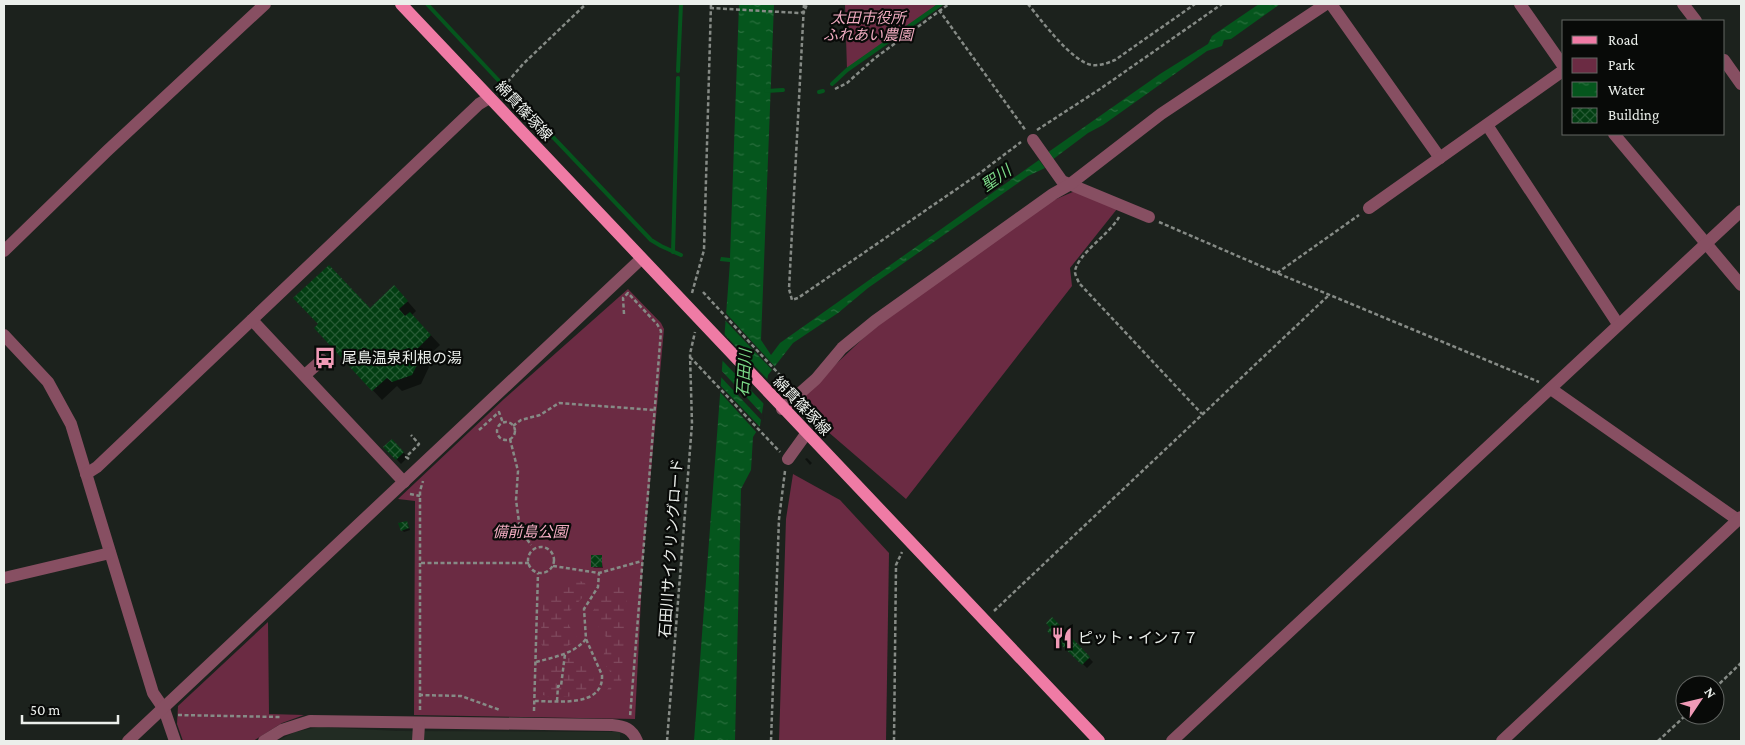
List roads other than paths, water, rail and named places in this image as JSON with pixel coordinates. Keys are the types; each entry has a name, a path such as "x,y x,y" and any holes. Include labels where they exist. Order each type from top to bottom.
{"main road":[{"name":"綿貫篠塚線","path":"400,4 641,259 700,330 780,406 1099,741"}],"street":[{"path":"4,251 107,151 265,4"},
{"path":"780,406 816,379 842,348 875,321 1161,114 1326,4"},
{"path":"1331,4 1440,158"},
{"path":"1520,4 1562,66"},
{"path":"1683,4 1695,20"},
{"path":"1725,61 1741,84"},
{"path":"1369,208 1562,70"},
{"path":"86,474 104,461 479,104 489,98"},
{"path":"1487,124 1618,324"},
{"path":"1615,135 1741,285"},
{"path":"1031,138 1065,183 1149,217"},
{"path":"1172,741 1741,211"},
{"path":"128,741 404,488 641,259"},
{"path":"252,320 305,375 404,488"},
{"path":"4,335 48,382 62,404 71,424 153,693 164,709 175,741"},
{"path":"305,375 322,360"},
{"path":"1502,741 1740,519 1551,389"},
{"path":"785,456 806,434"},
{"path":"4,578 110,553"},
{"path":"418,741 419,719"},
{"path":"264,741 282,730 310,721 419,719 612,725 628,723 637,741"}],"water":[{"name":"石田川","path":"739,4 774,4 761,340 771,355 780,343 1039,160 1045,168 1028,176 868,288 838,313 793,343 768,375 760,426 753,437 751,470 741,489 735,741 694,741 730,262 720,261 721,257 730,258"},
{"path":"1259,4 1280,4 1231,39 1224,40 1222,46 1207,51 1052,160 1047,153 1160,74 1208,44 1212,36"}],"waterway":[{"path":"427,4 500,82"},
{"path":"678,71 681,4"},
{"path":"832,84 847,70 941,4"},
{"path":"673,252 678,78"},
{"path":"766,91 783,90"},
{"path":"509,91 651,240 681,255"},
{"path":"819,92 823,91"}],"place":[{"name":"尾島温泉利根の湯","path":"325,358"},
{"name":"ピット・イン７７","path":"1062,638"}],"park label":[{"name":"太田市役所 ふれあい農園","path":"868,26"},
{"name":"備前島公園","path":"530,532"}],"water label":[{"name":"聖川","path":"996,178"}]}
